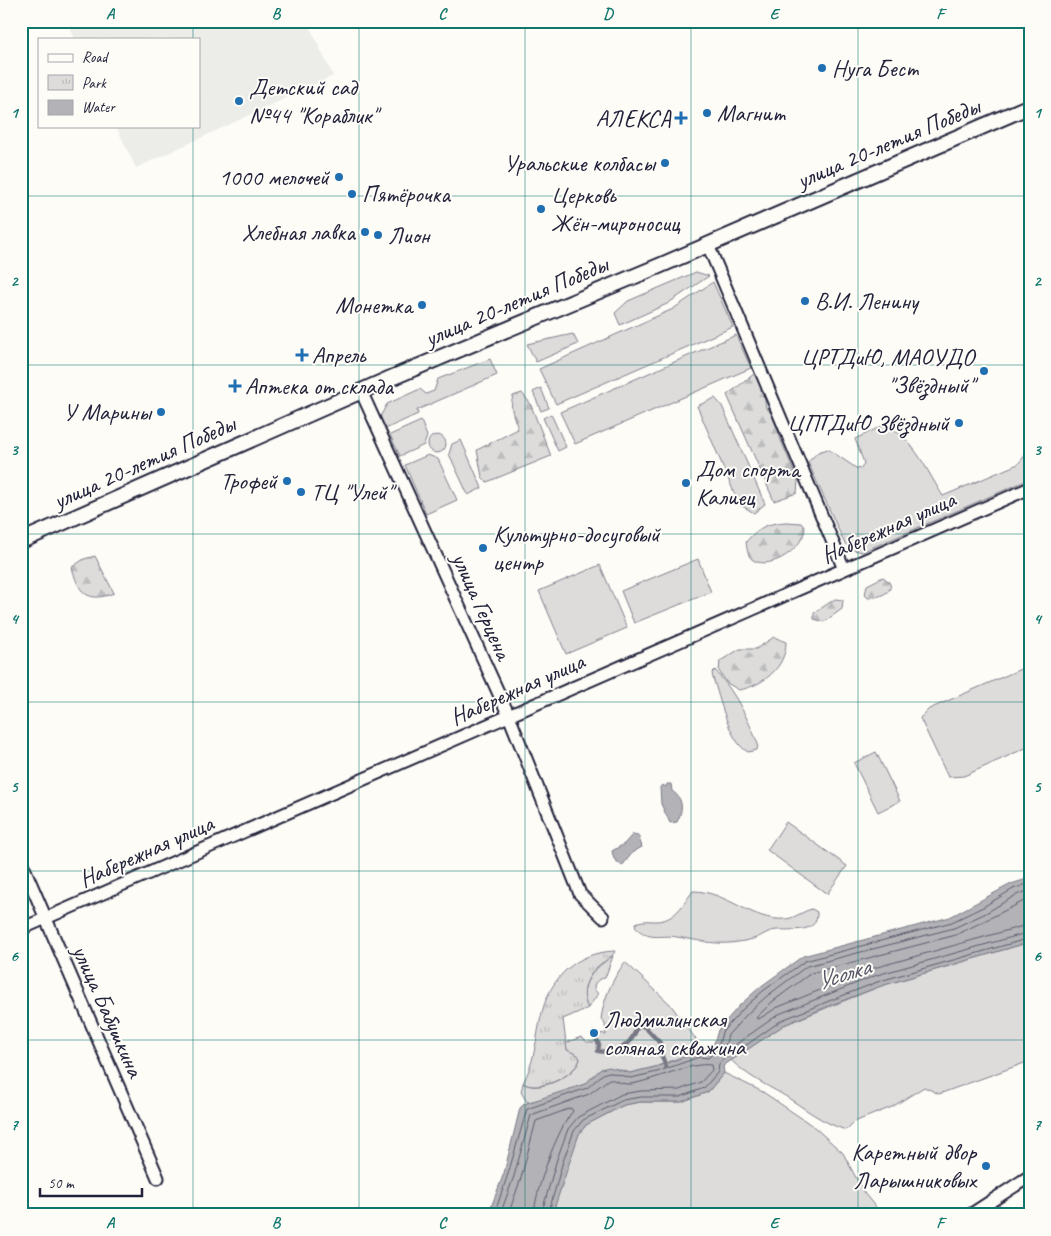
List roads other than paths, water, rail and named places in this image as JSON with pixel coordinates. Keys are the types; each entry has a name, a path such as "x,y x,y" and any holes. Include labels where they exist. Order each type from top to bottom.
{"street":[{"name":"улица 20-летия Победы","path":"21,541 361,391 708,245 1030,106"},
{"path":"708,245 844,569"},
{"name":"улица Герцена","path":"361,391 508,716 580,894 603,917"},
{"name":"Набережная улица","path":"21,928 1030,488"},
{"name":"улица Бабушкина","path":"21,861 158,1178"},
{"path":"970,1215 1030,1176"}],"water":[{"path":"667,784 671,784 672,791 680,801 681,809 677,822 670,823 661,804 660,787 663,785 666,787"},
{"path":"633,834 638,835 642,847 633,852 622,866 614,859 612,851 624,844"},
{"name":"Усолка","path":"1030,878 1030,942 881,986 784,1025 723,1066 724,1073 708,1092 681,1102 641,1102 624,1105 586,1125 579,1134 552,1215 488,1215 504,1173 520,1108 524,1104 585,1084 601,1069 609,1067 630,1073 655,1067 699,1052 706,1053 713,1047 718,1030 740,1005 760,987 803,956 950,917 1011,884"}],"waterway":[{"path":"594,1033 599,1045 598,1051 605,1052 622,1048 631,1040 639,1025 645,1027 660,1043 660,1051 666,1067"}],"place":[{"name":"Нуга Бест","path":"822,68"},
{"name":"Детский сад №44 \"Кораблик\"","path":"239,101"},
{"name":"Магнит","path":"707,113"},
{"name":"АЛЕКСА","path":"681,118"},
{"name":"Уральские колбасы","path":"665,163"},
{"name":"1000 мелочей","path":"339,177"},
{"name":"Пятёрочка","path":"352,194"},
{"name":"Церковь Жён-мироносиц","path":"541,209"},
{"name":"Хлебная лавка","path":"365,232"},
{"name":"Лион","path":"378,235"},
{"name":"В.И. Ленину","path":"805,301"},
{"name":"Монетка","path":"422,305"},
{"name":"Апрель","path":"302,355"},
{"name":"ЦРТДиЮ, МАОУДО \"Звёздный\"","path":"984,371"},
{"name":"Аптека от склада","path":"235,386"},
{"name":"У Марины","path":"161,412"},
{"name":"ЦПТДиЮ Звёздный","path":"959,423"},
{"name":"Трофей","path":"287,481"},
{"name":"Дом спорта Калиец","path":"686,483"},
{"name":"ТЦ \"Улей\"","path":"301,492"},
{"name":"Культурно-досуговый центр","path":"483,548"},
{"name":"Людмилинская соляная скважина","path":"594,1033"},
{"name":"Каретный двор Ларышниковых","path":"986,1166"}]}
